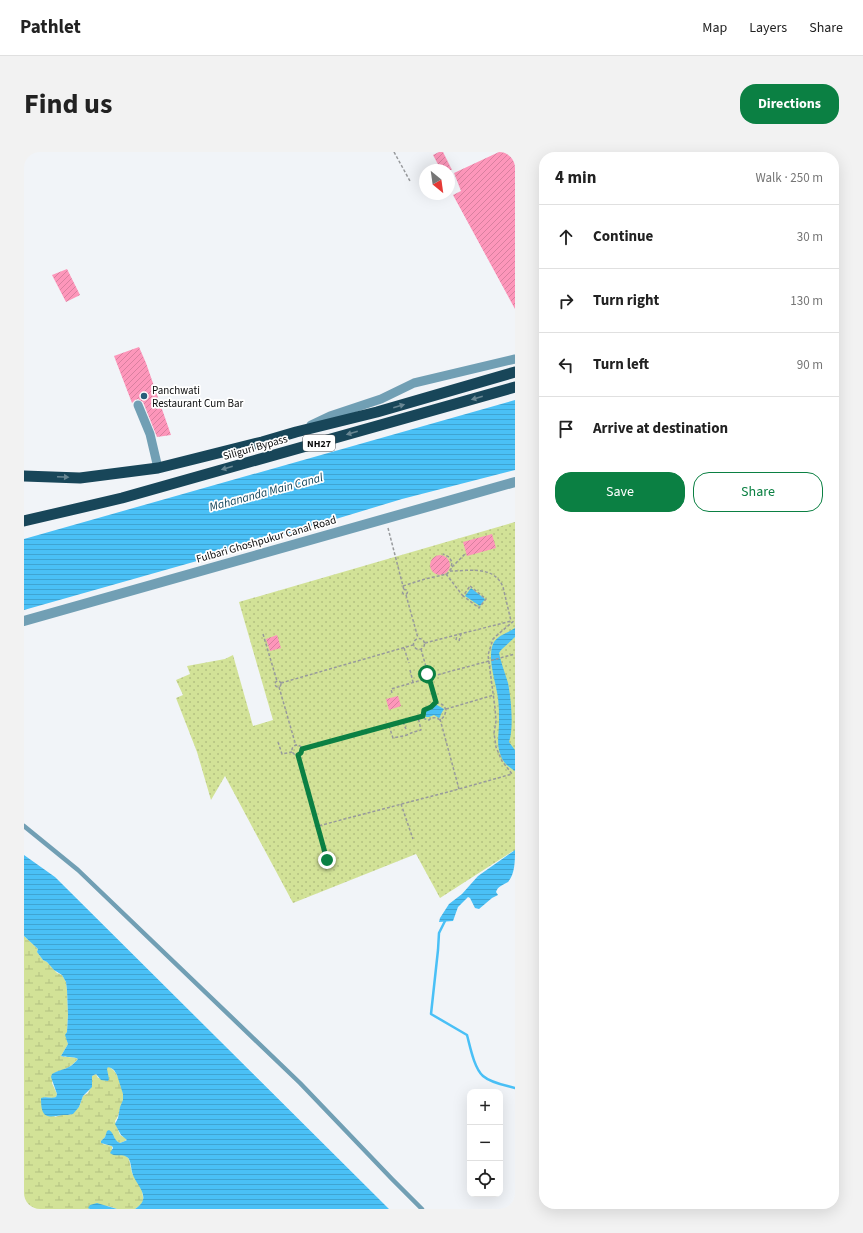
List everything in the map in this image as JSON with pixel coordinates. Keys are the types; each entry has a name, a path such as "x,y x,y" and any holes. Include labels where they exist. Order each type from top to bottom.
{"highway":[{"name":"NH27","path":"24,476 80,478 158,468 377,412 515,372"},
{"name":"Siliguri Bypass","path":"24,521 122,498 515,388"}],"street":[{"path":"296,432 330,416 381,399 414,384 515,359"},
{"path":"138,405 150,434 158,468"},
{"name":"Fulbari Ghoshpukur Canal Road","path":"24,621 515,482"}],"lane":[{"path":"24,826 78,870 300,1083 422,1209"}],"path":[{"path":"394,152 410,181"},
{"path":"386,523 404,586 403,593 406,594 418,638 423,640 425,643"},
{"path":"443,554 451,559 452,567"},
{"path":"404,586 446,574 465,554"},
{"path":"450,570 485,571 494,575 501,582 503,587 511,621"},
{"path":"446,574 463,596 479,608 486,599 470,586 463,596"},
{"path":"318,826 512,774 502,761 496,747 494,734 496,721 494,695 488,661 493,639 515,620 425,643"},
{"path":"263,634 278,681 281,683"},
{"path":"459,640 461,634"},
{"path":"456,640 458,635"},
{"path":"296,746 279,687 281,683 404,648 413,645 415,640 418,638"},
{"path":"421,649 424,648 425,643"},
{"path":"413,645 416,649 421,649"},
{"path":"404,648 409,663"},
{"path":"421,649 428,674 426,675 425,679"},
{"path":"428,674 433,676 515,654"},
{"path":"410,670 413,682"},
{"path":"430,681 433,680 433,676"},
{"path":"392,693 391,689 413,682 425,679 430,681"},
{"path":"278,681 274,684 279,687"},
{"path":"430,681 436,702"},
{"path":"446,709 494,695"},
{"path":"436,702 442,704 446,709"},
{"path":"423,716 424,710 431,707 436,702"},
{"path":"440,719 444,716 446,709"},
{"path":"298,755 301,753 302,749 423,716"},
{"path":"423,716 427,720 434,718 440,719"},
{"path":"389,725 393,738 408,735 422,730 418,717"},
{"path":"440,719 459,789"},
{"path":"403,721 406,729"},
{"path":"278,742 282,754 292,752 294,755 298,755"},
{"path":"296,746 299,746 302,749"},
{"path":"292,752 292,749 296,746"},
{"path":"298,755 327,860"},
{"path":"401,804 413,840"}],"green space":[{"path":"515,522 515,852 513,851 440,898 416,854 293,903 225,776 211,800 197,752 176,698 183,695 176,680 190,674 187,666 225,659 233,655 253,726 273,720 239,602"},
{"path":"24,936 38,949 37,952 43,960 47,962 57,973 62,975 66,982 68,1015 66,1035 68,1044 61,1056 78,1059 68,1067 56,1072 52,1083 57,1094 56,1097 44,1097 55,1117 70,1115 79,1107 83,1096 88,1093 92,1085 92,1076 96,1074 98,1078 108,1075 106,1069 108,1067 114,1071 120,1080 123,1091 123,1102 115,1121 120,1135 127,1139 120,1143 116,1141 114,1137 106,1135 101,1141 103,1144 112,1146 112,1151 125,1155 129,1159 132,1173 142,1189 143,1197 142,1204 135,1209 117,1209 108,1206 89,1208 90,1209 24,1209"}],"water":[{"name":"Mahananda Main Canal","path":"515,400 515,470 402,499 197,561 24,610 24,539"},
{"path":"471,588 485,599 480,606 465,596"},
{"path":"515,628 515,637 499,653 508,683 510,697 512,721 509,742 515,750 515,771 503,761 499,752 498,701 492,671 491,650 493,644 500,636"},
{"path":"435,705 444,709 440,717 439,718 434,715 426,717 425,712 432,709"},
{"path":"515,850 515,863 512,875 508,882 498,888 496,892 498,895 479,909 475,908 468,897 458,907 453,921 439,922 449,904 462,894 478,876"},
{"path":"24,855 55,877 389,1209 135,1209 143,1200 143,1195 132,1172 129,1159 124,1156 110,1153 113,1148 112,1146 101,1143 109,1130 120,1143 127,1140 121,1135 115,1124 123,1100 123,1094 114,1070 108,1067 108,1081 101,1080 96,1074 92,1076 92,1087 83,1096 79,1107 73,1114 49,1116 43,1113 42,1110 41,1098 54,1098 57,1094 51,1077 52,1074 69,1067 78,1059 61,1056 68,1044 65,1035 67,1032 68,1015 66,982 62,975 43,960 37,952 38,949 24,936"},
{"path":"97,1203 117,1209 88,1208 90,1205"}],"building":[{"path":"443,152 449,164 438,164 433,155"},
{"path":"499,152 515,152 515,309 455,199 455,194 461,191 455,173"},
{"path":"67,269 80,295 66,302 52,275"},
{"name":"Panchwati Restaurant Cum Bar","path":"139,347 171,435 157,437 143,402 138,399 132,403 114,356"},
{"path":"492,534 496,548 467,556 463,542"},
{"path":"440,555 447,558 450,565 447,572 440,575 433,572 430,565 433,558"},
{"path":"277,635 281,648 270,651 266,639"},
{"path":"398,696 401,706 389,710 386,699"}],"waterway":[{"path":"445,921 439,933 431,1014 467,1035 477,1068 483,1076 494,1082 515,1088"}],"place":[{"name":"Panchwati Restaurant Cum Bar","path":"144,396"}],"route":[{"path":"327,860 298,755 301,753 302,749 423,716 422,713 425,708 433,706 436,702 430,681 425,679 427,674"}]}
